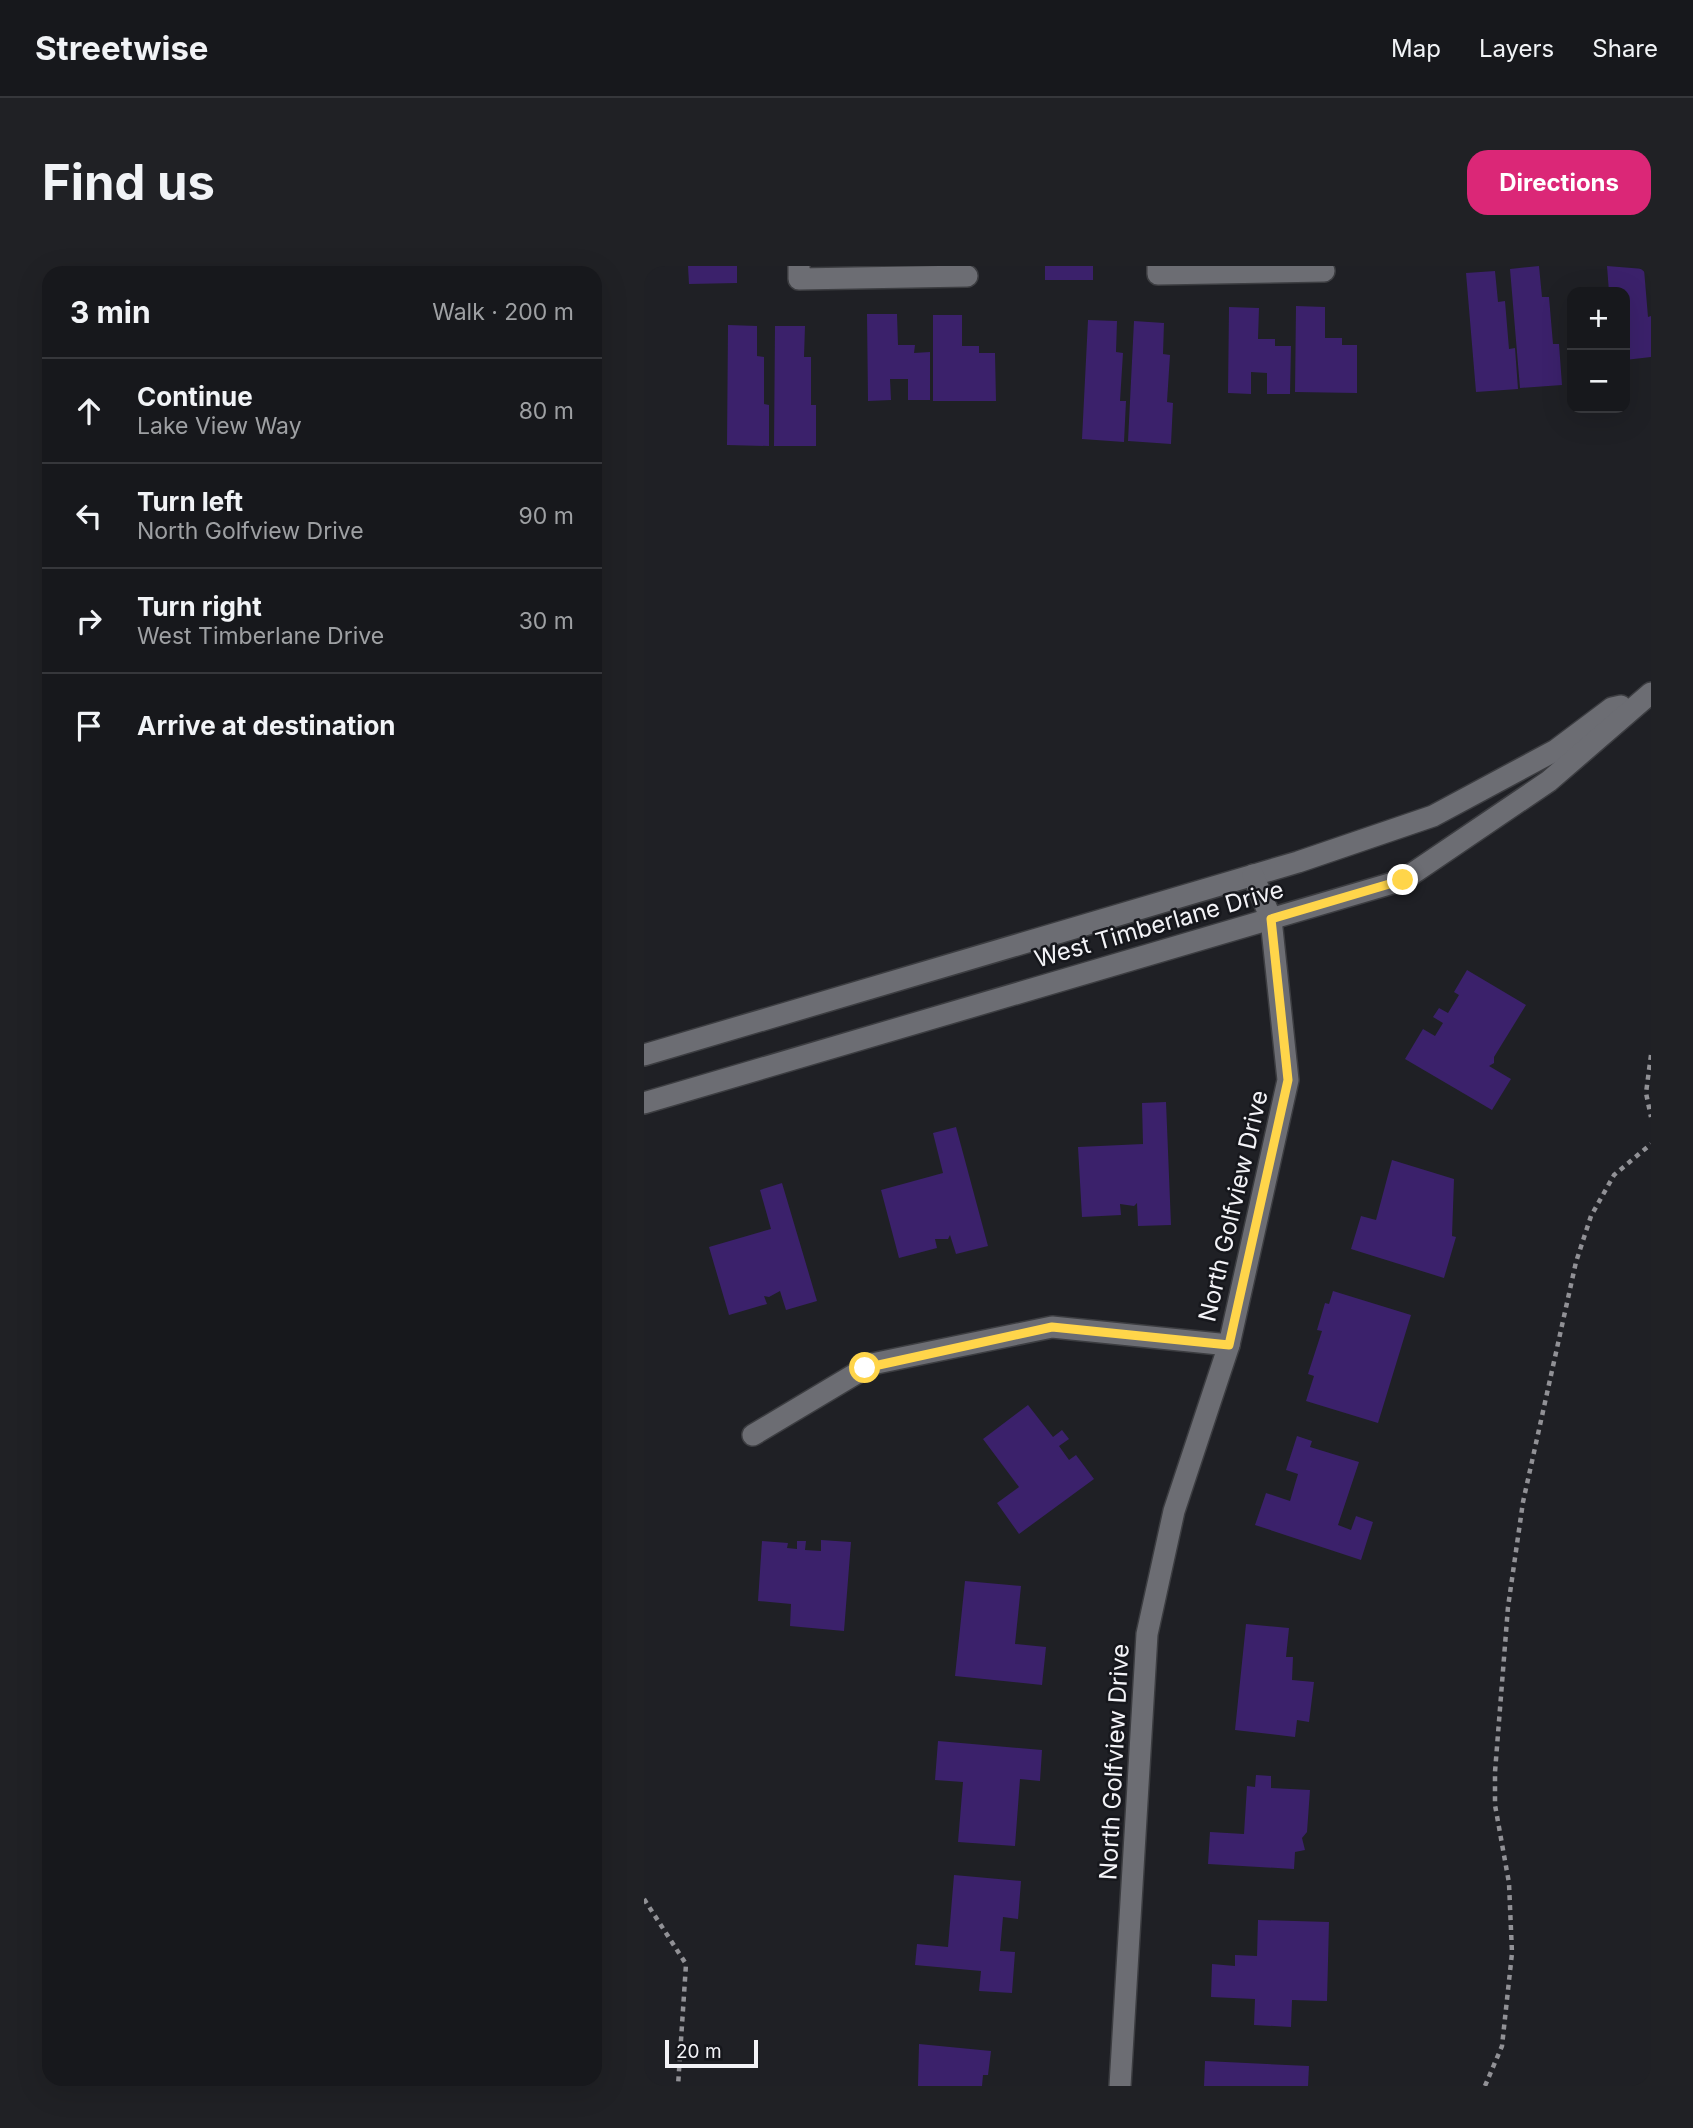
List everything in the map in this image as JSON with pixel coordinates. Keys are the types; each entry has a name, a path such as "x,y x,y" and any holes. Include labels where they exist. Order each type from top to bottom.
{"street":[{"path":"799,266 799,279 967,276"},
{"path":"1158,266 1158,274 1324,271"},
{"name":"West Timberlane Drive","path":"644,1055 1253,875 1433,816 1556,750 1612,708 1646,697"},
{"name":"West Timberlane Drive","path":"644,1102 1403,880 1549,781 1646,697"},
{"name":"North Golfview Drive","path":"1120,2086 1147,1634 1174,1511 1229,1345 1288,1080 1271,919 1253,875"},
{"path":"753,1435 872,1364 1052,1327 1229,1345"}],"path":[{"path":"1651,1055 1646,1093 1651,1117"},
{"path":"1485,2086 1502,2046 1512,1953 1509,1883 1495,1805 1495,1772 1508,1607 1521,1515 1576,1262 1591,1216 1614,1175 1651,1144"},
{"path":"644,1899 686,1964 678,2086"}],"building":[{"path":"688,266 737,266 737,283 689,284"},
{"path":"1045,266 1093,266 1093,280 1045,280"},
{"path":"1539,266 1542,297 1549,297 1553,344 1559,344 1562,385 1520,388 1510,269"},
{"path":"1607,266 1644,269 1648,317 1651,316 1651,357 1630,359 1630,287 1609,287"},
{"path":"1495,271 1498,302 1505,301 1509,349 1515,348 1518,389 1476,392 1466,273"},
{"path":"1296,306 1325,307 1325,338 1342,338 1342,345 1357,345 1357,393 1295,392"},
{"path":"1229,307 1259,308 1258,339 1275,339 1275,346 1291,346 1290,394 1267,394 1267,373 1251,372 1251,394 1228,393"},
{"path":"867,314 897,314 898,345 915,345 914,353 930,352 930,400 908,400 908,379 890,379 891,400 868,401"},
{"path":"933,315 962,315 962,346 979,346 979,353 995,353 996,401 933,401"},
{"path":"1088,320 1117,321 1116,352 1123,353 1120,401 1126,401 1124,442 1082,439"},
{"path":"1134,321 1164,323 1163,354 1170,355 1167,402 1173,403 1171,444 1128,441"},
{"path":"728,325 757,326 757,356 764,357 764,404 769,405 769,446 727,445"},
{"path":"775,326 805,326 804,357 811,357 811,405 816,405 816,446 774,446"},
{"path":"1467,970 1526,1005 1494,1057 1494,1063 1489,1066 1511,1079 1492,1110 1405,1059 1423,1029 1435,1036 1443,1023 1433,1017 1439,1008 1448,1013 1459,995 1454,992"},
{"path":"1166,1102 1171,1225 1138,1226 1137,1203 1134,1206 1120,1204 1121,1215 1082,1217 1078,1147 1143,1144 1142,1103"},
{"path":"956,1127 988,1246 956,1254 950,1235 948,1239 935,1239 937,1248 899,1258 881,1190 943,1173 933,1133"},
{"path":"1392,1160 1454,1179 1452,1236 1456,1237 1444,1278 1351,1249 1361,1216 1376,1220"},
{"path":"782,1183 817,1301 786,1310 780,1291 769,1297 764,1296 767,1304 729,1315 709,1247 771,1229 760,1190"},
{"path":"1333,1291 1411,1315 1378,1423 1306,1401 1314,1376 1308,1374 1322,1331 1317,1330 1325,1303 1329,1304"},
{"path":"1028,1405 1053,1437 1062,1430 1069,1439 1059,1446 1069,1460 1076,1455 1094,1479 1019,1534 997,1503 1019,1487 983,1439"},
{"path":"1297,1436 1312,1441 1310,1447 1359,1462 1338,1525 1351,1530 1356,1516 1373,1522 1361,1560 1255,1525 1266,1493 1290,1501 1298,1474 1286,1470"},
{"path":"821,1540 851,1542 844,1631 790,1626 791,1604 758,1601 762,1541 788,1543 787,1548 797,1549 797,1541 806,1541 805,1550 821,1551"},
{"path":"965,1581 1021,1586 1015,1644 1046,1647 1042,1685 955,1676"},
{"path":"1246,1624 1289,1628 1286,1657 1293,1657 1292,1680 1314,1682 1309,1722 1297,1720 1295,1737 1235,1730"},
{"path":"938,1741 1042,1750 1040,1781 1020,1779 1015,1846 958,1842 963,1782 935,1780"},
{"path":"1256,1775 1271,1776 1271,1788 1310,1790 1307,1832 1302,1838 1305,1850 1295,1852 1294,1869 1208,1864 1210,1832 1244,1834 1247,1786 1255,1787"},
{"path":"954,1875 1021,1881 1018,1919 1003,1917 1000,1951 1015,1952 1012,1993 979,1991 981,1971 915,1965 917,1944 948,1947"},
{"path":"1258,1920 1329,1922 1327,2001 1292,2000 1291,2027 1254,2025 1255,1999 1211,1997 1212,1964 1235,1966 1235,1955 1257,1956"},
{"path":"919,2044 991,2051 988,2075 983,2075 982,2086 918,2086"},
{"path":"1205,2061 1309,2066 1308,2086 1204,2086"}],"route":[{"path":"865,1368 872,1364 1052,1327 1229,1345 1288,1080 1271,919 1403,880"}]}
